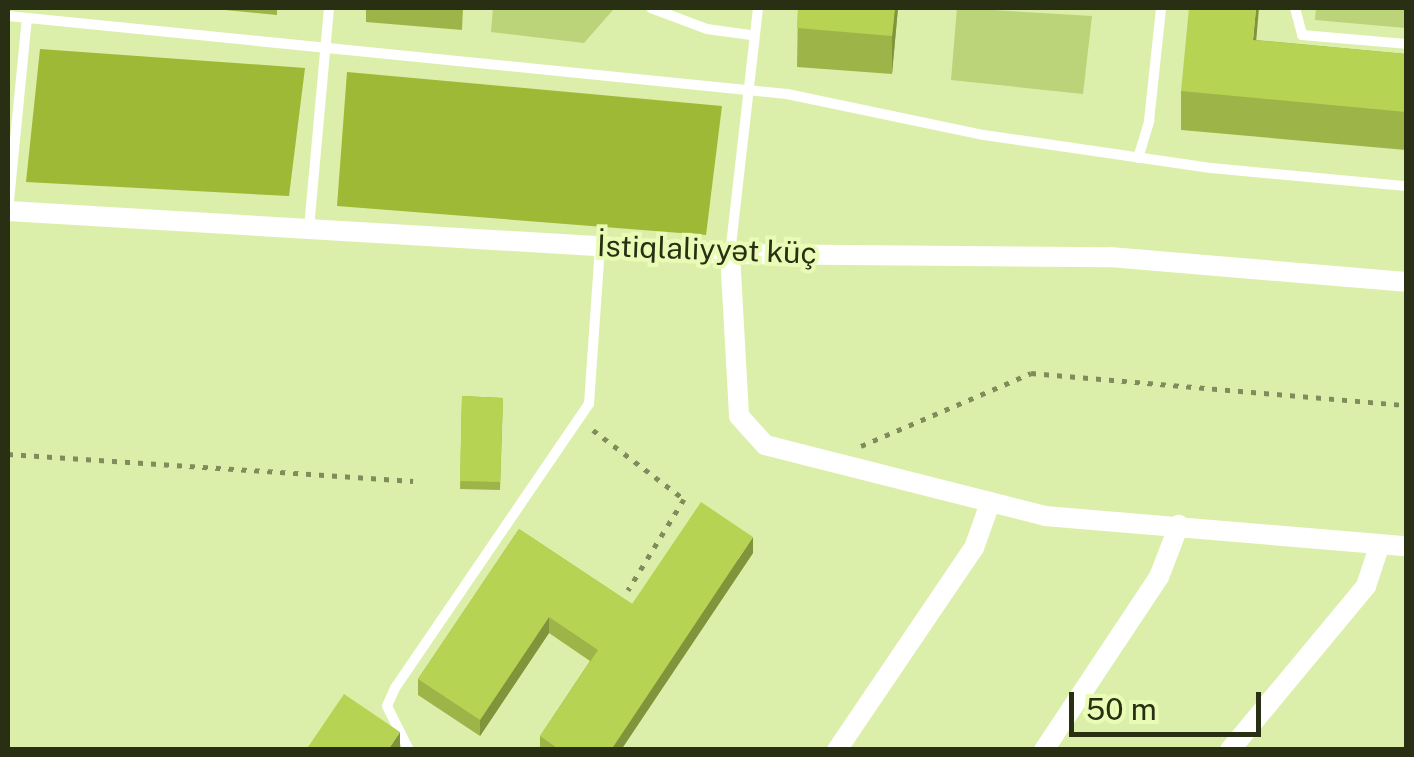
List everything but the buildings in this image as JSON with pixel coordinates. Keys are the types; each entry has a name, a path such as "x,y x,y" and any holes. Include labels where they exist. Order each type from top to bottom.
{"street":[{"name":"İstiqlaliyyət küç","path":"8,210 730,254 1110,256 1406,282"},
{"path":"730,254 738,416 765,445 1070,520 1179,525 1406,546"},
{"path":"837,750 974,548 990,502"},
{"path":"1044,750 1159,578 1179,525"},
{"path":"1230,750 1366,586 1380,544"}],"lane":[{"path":"309,228 329,8"},
{"path":"651,8 708,29 750,34"},
{"path":"730,254 750,34 758,8"},
{"path":"1138,158 1149,120 1162,8"},
{"path":"1295,8 1302,34 1406,44"},
{"path":"8,16 746,90 1138,158 1406,186"},
{"path":"8,210 27,18"},
{"path":"409,750 387,706 394,688 578,420 596,382 600,245"}],"path":[{"path":"841,464 854,449 1032,373 1406,405"},
{"path":"578,420 684,500 628,590"},
{"path":"8,454 413,480"}],"green space":[{"path":"493,8 613,10 584,43 491,32"},
{"path":"957,8 1092,16 1083,94 951,80"},
{"path":"1316,8 1406,8 1406,28 1315,20"},
{"path":"40,49 305,68 289,196 26,182"},
{"path":"347,72 722,106 706,235 337,206"}]}
